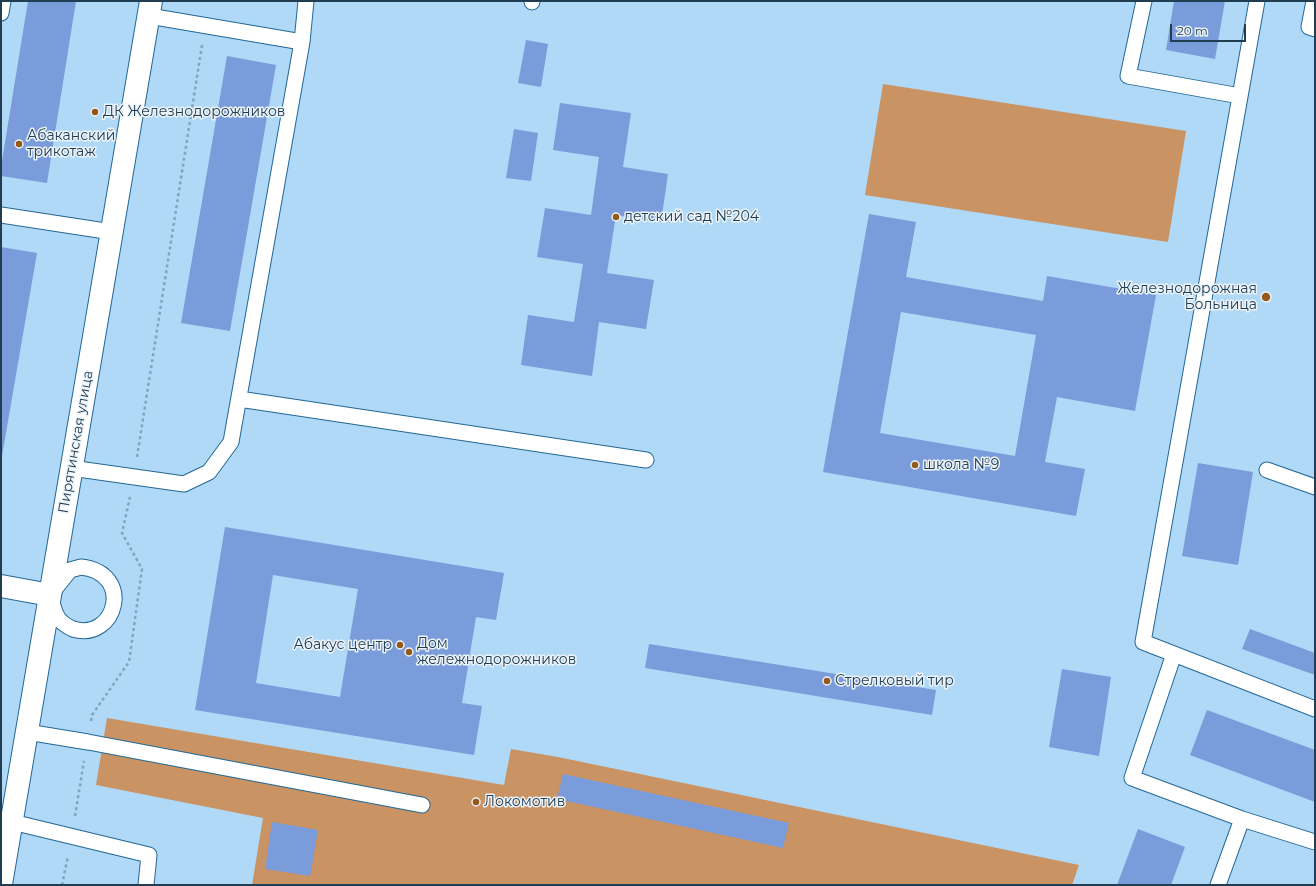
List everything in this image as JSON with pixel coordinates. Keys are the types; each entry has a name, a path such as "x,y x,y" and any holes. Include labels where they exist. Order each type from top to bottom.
{"street":[{"name":"Пирятинская улица","path":"1,884 150,9"},
{"path":"1,586 50,595"}],"lane":[{"path":"1,13 3,1"},
{"path":"71,468 184,484 209,472 231,442 302,42 306,1"},
{"path":"1144,1 1128,76 1240,96"},
{"path":"1257,1 1143,642 1315,709"},
{"path":"1314,1 1309,27 1315,29"},
{"path":"150,9 205,26 302,42"},
{"path":"1,215 112,232"},
{"path":"239,399 646,460"},
{"path":"1266,470 1315,487"},
{"path":"86,568 101,573 109,581 113,590 114,601 112,611 102,624 88,630 78,630 69,627 58,618 50,595 70,570 86,568"},
{"path":"1174,654 1132,778 1242,819 1315,842"},
{"path":"27,732 88,742 422,805"},
{"path":"1218,885 1242,819"},
{"path":"12,822 150,855 146,885"}],"path":[{"path":"62,885 92,715 129,662 142,569 122,533 134,477 205,26"}],"shaded area":[{"path":"883,84 1186,131 1168,242 865,195"},
{"name":"Локомотив","path":"107,718 504,785 511,749 558,757 1079,865 1072,885 252,885 263,818 96,785"}],"building":[{"path":"28,1 76,1 47,183 1,176 1,167"},
{"path":"1174,1 1225,1 1215,59 1166,50"},
{"path":"526,40 548,44 541,87 518,83"},
{"path":"227,56 276,65 230,331 181,323"},
{"path":"560,103 631,113 623,167 668,174 661,222 616,215 607,273 654,280 646,329 599,322 592,376 521,365 528,315 574,322 583,264 537,257 545,208 591,215 599,157 553,150"},
{"path":"514,129 538,133 531,181 506,178"},
{"path":"869,214 916,222 906,277 1043,301 1047,276 1156,295 1135,411 1057,397 1045,462 1085,469 1076,516 823,472","holes":["901,312 1036,335 1015,456 880,433"]},
{"path":"1,247 37,253 2,456 1,456"},
{"path":"1198,463 1253,472 1238,565 1182,556"},
{"name":"Дом жележнодорожников","path":"225,527 504,573 496,620 476,617 462,703 482,706 474,755 195,710","holes":["273,575 358,589 340,697 256,683"]},
{"path":"1250,629 1315,653 1315,675 1242,649"},
{"path":"649,644 936,690 932,715 645,668"},
{"path":"1062,669 1111,677 1099,756 1049,747"},
{"path":"1207,710 1315,750 1315,802 1190,755"},
{"path":"563,774 789,823 783,848 557,799"},
{"path":"272,822 318,830 310,876 265,869"},
{"path":"1138,829 1185,847 1171,885 1117,885"}],"place":[{"name":"ДК Железнодорожников","path":"95,112"},
{"name":"Абаканский трикотаж","path":"19,144"},
{"name":"детский сад №204","path":"616,217"},
{"name":"Железнодорожная Больница","path":"1266,297"},
{"name":"школа №9","path":"915,465"},
{"name":"Абакус центр","path":"400,645"},
{"name":"Дом жележнодорожников","path":"409,652"},
{"name":"Стрелковый тир","path":"827,681"},
{"name":"Локомотив","path":"476,802"}]}
